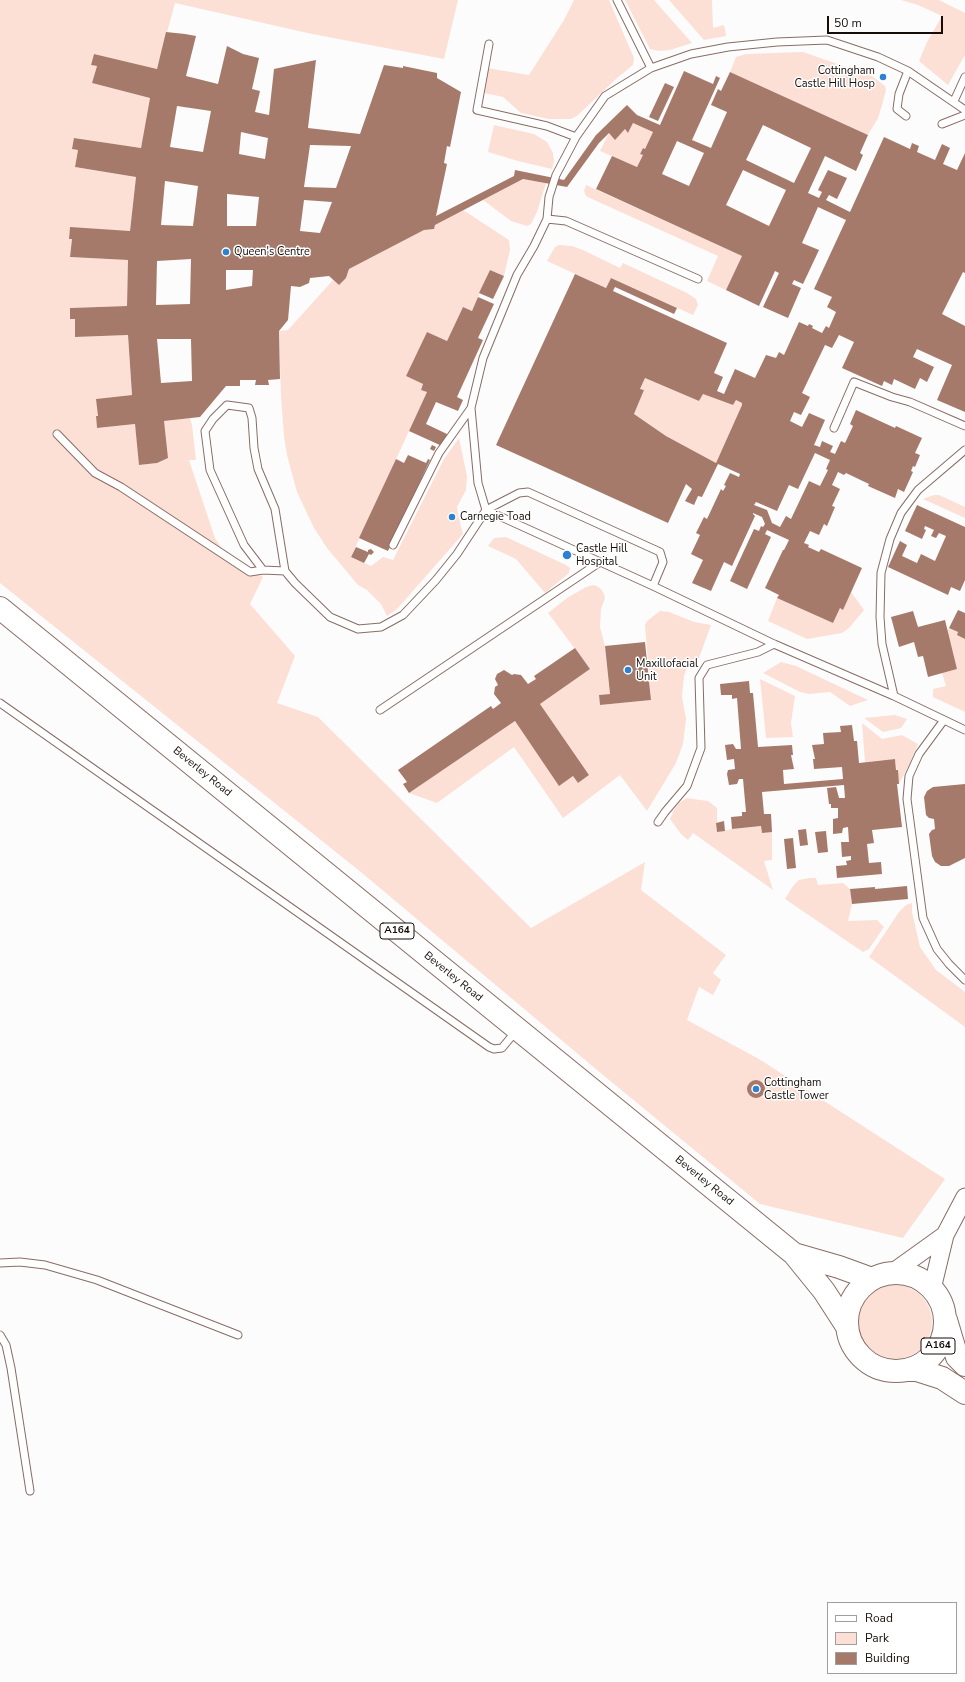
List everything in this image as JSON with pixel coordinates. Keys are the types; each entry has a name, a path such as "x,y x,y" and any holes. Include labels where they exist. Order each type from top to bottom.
{"highway":[{"name":"Beverley Road","path":"0,608 794,1254 824,1291 846,1325"},
{"name":"Beverley Road","path":"794,1254 839,1267 882,1276"},
{"name":"A164","path":"965,1365 957,1357 940,1301 932,1289 920,1280 907,1274 882,1276 861,1287 853,1298 848,1311 846,1325 849,1339 856,1352 867,1363 880,1369 894,1372 917,1370 942,1378 965,1393"},
{"name":"A164","path":"909,1370 922,1364 933,1355 940,1343 944,1329 944,1315"}],"street":[{"path":"932,1289 945,1235 965,1197"},
{"path":"882,1276 945,1235"}],"lane":[{"path":"617,0 651,68"},
{"path":"965,110 954,101 908,71 878,57 827,40 777,42 728,47 691,54 651,68 605,96 576,137 556,175 549,197 547,219 534,246 517,275 483,358 471,408 478,483 486,510 653,586 774,644 894,696 965,730"},
{"path":"489,44 476,110 547,126 576,137"},
{"path":"906,116 897,109 899,94 908,71"},
{"path":"954,101 965,77"},
{"path":"942,124 965,115"},
{"path":"547,219 566,221 698,279"},
{"path":"834,428 854,382 892,398 910,402 965,426"},
{"path":"263,570 244,545 210,470 205,431 213,419 227,405 248,408 252,418 254,448 258,469 275,509 285,572 294,583 330,617 358,629 381,627 403,615 436,580 457,554 486,510 519,493 528,492 660,552 663,562 653,586"},
{"path":"393,545 439,453 471,408"},
{"path":"57,434 95,472 121,487 250,572 263,570 285,572"},
{"path":"894,696 882,644 880,617 881,573 890,539 901,514 918,490 965,450"},
{"path":"380,710 600,562"},
{"path":"658,822 687,786 701,748 699,678 707,665 758,652 774,644"},
{"path":"0,703 489,1047 494,1049 502,1048 518,1030"},
{"path":"944,720 919,754 909,776 907,800 923,918 938,949 949,964 965,980"},
{"path":"0,1263 20,1262 45,1265 97,1280 238,1334"},
{"path":"0,1335 6,1345 11,1368 30,1491"}],"green space":[{"path":"0,0 458,0 444,59 312,34 175,3 157,69 94,54 91,65 97,66 92,83 150,98 141,148 75,138 72,149 78,150 75,167 136,177 130,231 70,228 69,239 72,239 70,257 128,260 127,306 70,308 70,319 75,319 75,337 128,335 132,395 97,399 97,428 135,424 140,465 156,463 164,421 190,418 196,460 189,460 215,538 225,553 263,577 250,604 295,656 277,703 318,717 531,928 645,862 641,890 726,955 713,973 721,980 713,995 699,987 687,1020 759,1059 945,1179 903,1238 760,1204 362,873 0,583"},
{"path":"574,0 609,0 634,58 633,65 578,115 571,119 549,119 521,113 503,97 484,93 487,68 529,75 564,20"},
{"path":"625,0 654,0 692,43 670,50 659,51 650,49"},
{"path":"669,0 712,0 713,28 724,25 726,36 704,40"},
{"path":"901,0 939,0 965,13 965,55 948,85 919,61 927,42 942,16 918,5"},
{"path":"803,52 872,76 885,86 886,90 878,118 868,135 730,72 736,57 746,54"},
{"path":"633,123 653,132 645,149 643,148 640,154 643,155 637,167 600,151 609,133 615,139 625,129 629,132"},
{"path":"494,125 534,134 547,142 553,153 554,162 552,169 488,152"},
{"path":"523,179 546,183 537,212 531,224 527,226 511,221 483,200"},
{"path":"586,185 742,256 726,290 707,281 718,256 586,196 584,191"},
{"path":"463,210 509,240 510,250 504,276 490,270 472,311 463,307 447,341 427,332 406,376 423,384 421,390 427,392 351,557 371,566 383,557 393,560 444,459 459,438 467,476 466,490 457,507 463,534 397,609 387,616 381,604 367,590 358,585 327,548 314,528 297,492 287,455 284,436 279,331 288,330 333,280 339,285 346,278 349,269 424,230 434,229 435,225"},
{"path":"559,245 572,246 583,250 620,268 623,263 687,293 696,299 698,305 693,315 611,278 606,288 547,261 555,247"},
{"path":"645,378 699,401 703,394 733,405 736,400 742,403 716,463 666,436 634,414 644,390 640,389"},
{"path":"934,495 939,495 965,507 965,518 923,499"},
{"path":"506,537 566,565 570,568 569,573 545,593 516,559 488,546 494,538"},
{"path":"593,585 601,589 605,598 601,609 600,627 605,646 610,694 599,695 600,705 651,700 645,625 647,621 660,611 669,612 694,622 711,625 699,658 691,661 684,676 682,697 686,719 683,744 676,763 647,811 620,775 563,818 514,747 437,803 409,793 515,721 559,785 573,776 578,783 589,775 540,704 590,669 548,613 567,598 586,587"},
{"path":"851,592 864,610 849,628 842,633 807,639 768,621 777,598 833,623 840,608 843,609"},
{"path":"949,628 958,632 957,635 965,639 965,712 933,697 933,689 946,686 942,673 957,669 947,630"},
{"path":"781,662 796,666 868,700 850,706 830,692 809,694 800,692 763,673"},
{"path":"760,679 795,696 791,723 793,737 766,738"},
{"path":"895,715 907,719 901,728 883,732 864,718"},
{"path":"862,723 882,739 902,735 918,744 899,784 895,759 865,762"},
{"path":"687,798 708,801 717,808 717,832 761,826 762,832 772,832 772,860 764,861 773,890 693,833 688,840 681,834 670,819 679,803"},
{"path":"816,878 818,885 843,883 850,889 852,904 848,921 877,920 884,927 869,949 863,952 785,899 793,886 799,880"},
{"path":"912,903 912,912 920,947 936,970 965,992 965,1027 869,957 899,912 906,905"},
{"path":"895,1285 909,1288 921,1296 929,1308 932,1322 929,1336 921,1348 909,1356 895,1359 881,1356 869,1348 861,1336 858,1322 861,1308 869,1296 881,1288"}],"building":[{"path":"166,32 196,36 186,76 218,84 227,46 243,54 259,58 252,89 260,91 255,112 269,115 274,69 316,60 308,128 360,134 384,65 403,68 403,66 437,73 437,78 461,92 450,147 447,146 444,163 447,164 436,216 514,176 515,170 564,180 596,135 627,105 637,115 660,125 684,71 713,84 716,76 720,78 692,140 711,148 727,112 711,105 718,89 721,91 730,72 868,135 860,153 863,155 856,171 825,156 808,193 819,198 822,192 818,190 828,170 847,178 837,199 829,195 826,200 850,212 884,137 910,149 912,143 919,146 917,152 935,160 942,144 950,148 943,164 957,170 965,153 965,273 963,272 942,314 965,326 965,412 937,400 952,365 917,349 913,357 934,367 927,382 920,378 915,389 894,379 892,385 884,381 882,386 842,368 854,342 839,335 832,348 825,345 802,393 810,397 801,415 794,412 790,421 802,427 809,413 825,420 814,445 820,447 822,441 833,446 830,452 835,454 841,441 845,443 853,426 850,424 856,410 895,428 896,426 922,438 915,453 920,455 915,467 913,466 911,471 913,472 904,492 898,489 895,498 868,486 869,484 846,473 844,475 838,472 832,485 840,489 832,506 835,507 827,526 824,524 819,535 810,531 804,543 809,545 808,547 819,552 821,549 862,568 843,610 840,608 833,623 777,598 779,595 765,588 789,540 767,530 765,534 771,537 747,589 730,581 754,529 759,531 761,526 763,527 765,524 762,517 753,513 755,516 732,566 724,562 711,591 692,583 703,560 691,554 700,535 696,533 704,517 707,519 721,489 723,491 726,486 724,485 730,473 739,477 740,474 718,464 702,497 698,496 694,505 685,501 692,489 686,484 668,523 496,445 575,274 606,288 611,278 677,308 674,314 615,287 613,291 727,343 714,373 723,377 717,391 724,394 735,369 755,378 766,355 776,358 779,352 784,355 799,322 808,326 809,324 813,326 812,328 822,333 826,326 829,328 836,312 827,307 832,297 814,289 846,220 818,207 802,243 819,250 803,284 794,280 792,284 801,288 788,318 763,307 779,273 775,271 759,306 726,290 742,256 596,189 612,156 637,167 643,155 640,154 643,148 645,149 653,132 633,123 628,133 625,129 615,140 609,133 599,143 567,187 523,179 435,225 434,229 424,230 349,269 346,278 339,285 329,276 310,278 309,283 300,287 291,286 288,320 279,331 280,379 268,380 269,385 255,385 256,380 240,380 240,386 226,386 200,417 164,421 168,458 157,463 139,465 135,424 97,428 96,416 98,416 96,399 132,395 128,335 75,337 75,319 70,319 70,308 127,306 128,260 70,257 72,239 69,239 70,227 130,231 136,177 75,167 78,150 72,149 74,138 141,148 150,98 92,83 97,66 91,65 94,54 157,69","holes":["177,106 211,111 203,152 170,147","763,125 811,148 794,183 746,160","241,132 268,138 265,159 239,154","677,141 704,153 689,186 662,174","310,145 351,146 336,188 304,187","743,170 786,190 769,226 726,205","165,181 198,186 193,226 161,225","227,194 259,197 256,226 227,226","304,200 332,202 320,233 300,231","191,259 190,304 156,305 157,261","226,270 253,270 252,286 226,290","157,339 191,339 192,381 161,383","645,378 699,401 703,394 733,405 736,400 742,403 716,463 666,436 634,414 644,390 640,389","815,453 830,460 826,469 828,470 820,486 809,481 791,519 786,516 780,527 772,523 767,510 754,505 756,502 777,511 789,485 798,489"]},
{"path":"665,83 674,87 658,121 649,117"},
{"path":"490,270 504,276 493,299 479,293"},
{"path":"478,297 494,304 478,338 483,340 457,397 463,400 458,411 436,402 426,424 447,434 442,446 409,431 427,392 421,390 423,384 406,376 427,332 447,341 463,307 472,311"},
{"path":"432,445 436,447 434,451 430,449"},
{"path":"408,455 426,463 428,459 430,460 388,551 359,538 396,459 404,463"},
{"path":"917,505 965,527 965,580 960,591 951,587 948,595 888,567 900,541 907,545 902,556 917,563 921,554 935,561 946,536 939,533 936,538 931,536 934,530 925,526 924,529 926,530 922,539 905,531"},
{"path":"356,547 368,552 368,550 371,549 374,552 371,555 369,554 364,563 351,557"},
{"path":"958,610 965,613 965,639 957,635 958,632 949,628"},
{"path":"913,611 918,627 945,620 957,669 928,677 923,656 918,657 914,642 899,647 891,617"},
{"name":"Maxillofacial Unit","path":"645,642 651,700 600,705 599,695 610,694 605,646"},
{"path":"575,648 590,669 540,704 589,775 578,783 573,776 559,786 515,721 409,793 403,784 407,782 398,770 491,706 493,709 501,703 494,694 495,687 498,685 495,679 497,674 504,670 512,675 521,675 528,684 536,679 534,676"},
{"path":"749,681 750,693 753,693 758,747 792,745 793,755 791,755 794,769 783,770 784,784 843,779 842,767 814,769 813,759 815,759 812,745 824,744 823,733 841,732 840,726 852,725 854,741 857,741 859,763 895,759 896,770 898,770 899,784 897,784 902,827 872,830 874,843 867,844 869,863 881,862 882,874 837,878 836,866 847,865 846,861 851,860 851,856 842,857 841,842 849,842 848,827 843,828 842,833 833,834 833,819 838,818 838,808 831,808 827,788 836,787 839,798 845,798 844,785 762,792 764,814 771,814 772,832 762,833 761,826 732,829 731,817 742,816 742,812 746,812 743,779 739,779 737,784 729,785 727,774 728,770 735,769 734,759 727,760 725,745 733,744 736,749 741,749 737,698 732,699 732,695 721,695 720,684"},
{"path":"965,784 965,858 949,866 941,866 935,862 932,856 929,834 935,829 934,819 929,818 926,815 924,797 927,791 933,787"},
{"path":"724,821 725,831 717,832 716,823"},
{"path":"806,829 808,845 800,846 798,830"},
{"path":"826,831 828,852 818,853 815,832"},
{"path":"793,838 796,868 787,869 784,839"},
{"path":"907,886 908,899 852,904 850,889 875,887 875,889"},
{"name":"Cottingham Castle Tower","path":"756,1080 762,1083 765,1089 762,1095 756,1098 750,1095 747,1089 750,1083"}],"place":[{"name":"Cottingham Castle Hill Hosp","path":"883,77"},
{"name":"Queen's Centre","path":"226,252"},
{"name":"Carnegie Toad","path":"452,517"},
{"name":"Castle Hill Hospital","path":"567,555"},
{"name":"Maxillofacial Unit","path":"628,670"},
{"name":"Cottingham Castle Tower","path":"756,1089"}]}
